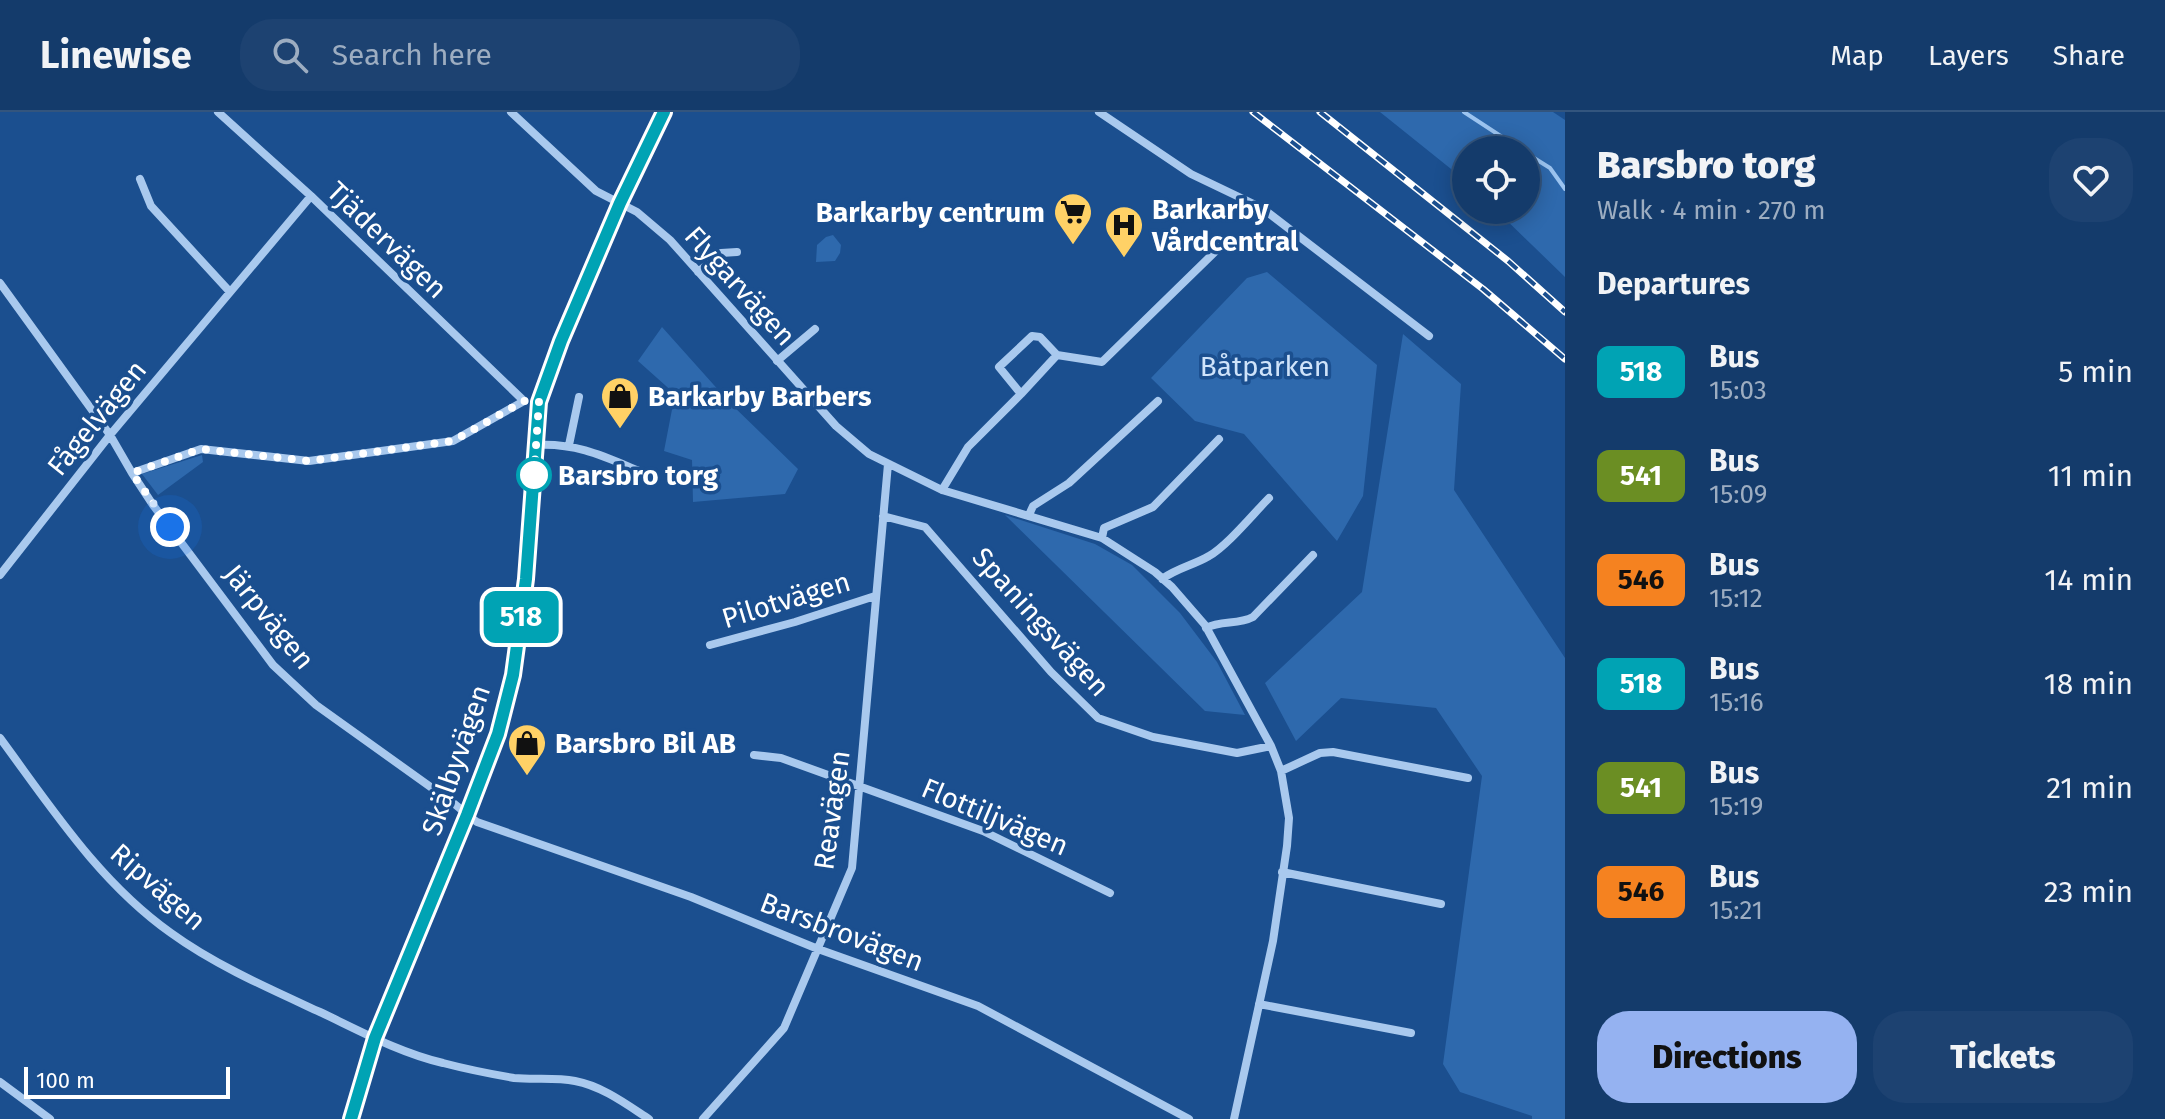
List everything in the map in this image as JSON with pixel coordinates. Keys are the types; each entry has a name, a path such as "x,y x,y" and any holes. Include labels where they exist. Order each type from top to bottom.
{"street":[{"name":"Tjädervägen","path":"218,112 532,402"},
{"name":"Flygarvägen","path":"511,112 596,191 637,212 670,240 836,426 869,454 942,490 1102,538 1172,587 1206,628 1271,746 1281,771 1289,818 1273,941 1234,1119"},
{"name":"Skälbyvägen","path":"351,1119 375,1038 498,734 513,675 526,579 537,445 532,402 664,112"},
{"path":"1099,112 1191,174 1262,208 1429,336"},
{"path":"140,179 151,206 230,292"},
{"name":"Fågelvägen","path":"0,575 110,435 311,196"},
{"path":"1021,394 999,367 1032,336 1040,337 1057,355 1102,362 1224,243"},
{"path":"698,272 721,253 737,252"},
{"name":"Järpvägen","path":"0,283 110,435 153,505 273,665 316,705 445,795 467,815"},
{"path":"777,361 815,329"},
{"path":"942,490 968,447 1057,355"},
{"path":"569,445 579,397"},
{"path":"1029,515 1033,506 1069,483 1158,401"},
{"path":"132,473 201,449 309,461 453,441 532,402"},
{"path":"1102,538 1104,528 1153,507 1219,439"},
{"path":"537,445 569,445 587,449 639,471"},
{"name":"Reavägen","path":"703,1119 784,1028 852,868 888,464"},
{"path":"1162,579 1219,549 1269,498"},
{"name":"Spaningsvägen","path":"883,516 925,527 1051,672 1098,718 1153,737 1237,753 1271,746"},
{"path":"1206,628 1214,623 1244,621 1253,617 1313,555"},
{"name":"Pilotvägen","path":"710,645 787,625 875,596"},
{"name":"Ripvägen","path":"0,738 58,819 92,860 128,898 187,944 266,987 375,1038 441,1063 515,1078 576,1081 611,1094 649,1119"},
{"path":"1281,771 1320,753 1333,752 1468,778"},
{"name":"Flottiljvägen","path":"754,755 781,758 983,831 1110,893"},
{"name":"Barsbrovägen","path":"467,815 477,822 691,897 818,949 978,1006 1189,1119"},
{"path":"1282,872 1441,904"},
{"path":"1259,1004 1411,1033"},
{"path":"0,1082 50,1119"}],"green space":[{"path":"1380,112 1553,112 1565,120 1565,277 1510,224 1540,224 1540,136 1452,136 1452,170"},
{"path":"833,235 841,245 835,261 816,262 817,245"},
{"name":"Båtparken","path":"1267,272 1377,365 1363,496 1337,541 1244,434 1195,421 1151,378 1247,278"},
{"path":"662,327 730,403 798,469 785,494 693,502 692,460 664,451 675,394 638,361"},
{"path":"1403,334 1461,384 1454,490 1565,658 1565,1119 1532,1119 1532,1116 1460,1092 1443,1064 1482,776 1436,708 1341,698 1296,741 1265,683 1362,592"},
{"path":"202,455 203,462 158,495 142,474"},
{"path":"1005,515 1095,544 1132,565 1180,613 1217,662 1245,715 1205,711"}],"waterway":[{"path":"1464,112 1501,136"},
{"path":"1540,162 1550,168 1565,189"}],"railway":[{"path":"1253,112 1483,289 1565,359"},
{"path":"1320,112 1508,261 1565,312"}],"bus line":[{"name":"518","path":"351,1119 375,1038 498,734 513,675 526,579 539,402 561,341 620,203 664,112"}],"place":[{"name":"Barkarby centrum","path":"1073,246"},
{"name":"Barkarby Vårdcentral","path":"1124,259"},
{"name":"Barkarby Barbers","path":"620,430"},
{"name":"Barsbro torg","path":"534,475"},
{"name":"Barsbro Bil AB","path":"527,777"}],"route":[{"path":"170,527 132,473 201,449 309,461 453,441 524,401 539,402 534,475"}]}
